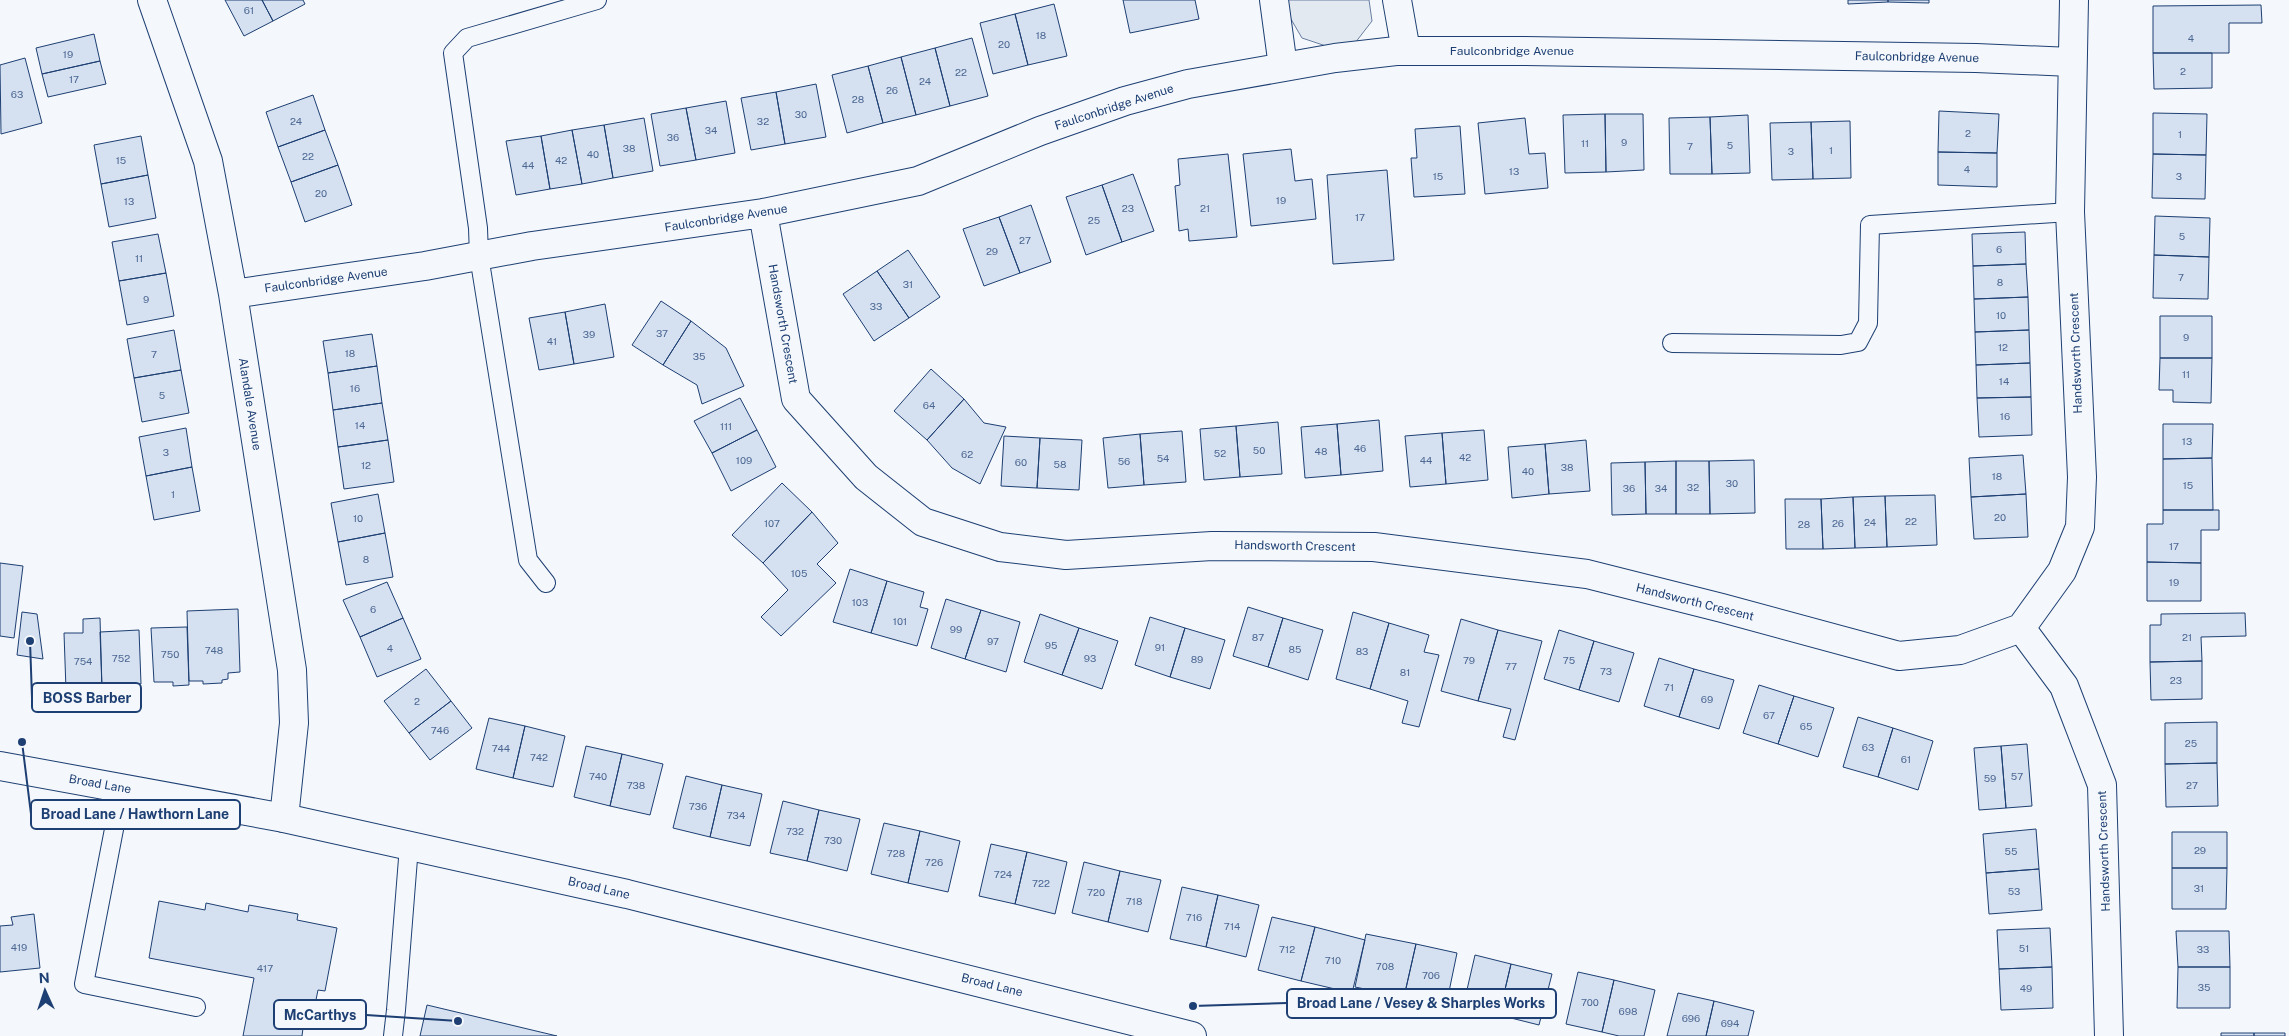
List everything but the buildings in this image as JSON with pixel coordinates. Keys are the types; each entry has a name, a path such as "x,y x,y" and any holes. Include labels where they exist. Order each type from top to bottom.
{"street":[{"name":"Alandale Avenue","path":"152,0 208,161 233,294 292,670 294,723 284,818"},
{"path":"1274,0 1283,67"},
{"path":"1397,0 1406,51"},
{"name":"Handsworth Crescent","path":"763,213 796,399 866,477 923,522 1000,547 1066,555 1212,546 1374,547 1587,574 1899,656 1960,650 2021,628 2062,571 2080,527 2082,477 2070,212 2071,62 2074,0"},
{"name":"Faulconbridge Avenue","path":"233,294 425,266 532,246 763,213 918,181 1040,131 1125,101 1188,84 1335,58 1406,51 1784,55 2071,62"},
{"name":"Handsworth Crescent","path":"2021,628 2064,686 2102,785 2109,1036"},
{"name":"Broad Lane","path":"0,766 284,818 627,894 1135,1029 1192,1036"}],"lane":[{"path":"546,582 528,560 479,256 478,228 453,53 467,38 597,0"},
{"path":"1672,343 1841,345 1858,342 1868,324 1870,225 2070,212"},
{"path":"122,788 84,984 196,1007"},
{"path":"392,1036 396,1010 409,846"}],"shaded area":[{"path":"1284,0 1369,0 1372,21 1355,43 1329,47 1302,38 1288,14"}],"place":[{"name":"BOSS Barber","path":"30,641"},
{"name":"Broad Lane / Hawthorn Lane","path":"22,742"},
{"name":"Broad Lane / Vesey & Sharples Works","path":"1193,1006"},
{"name":"McCarthys","path":"458,1021"}]}
